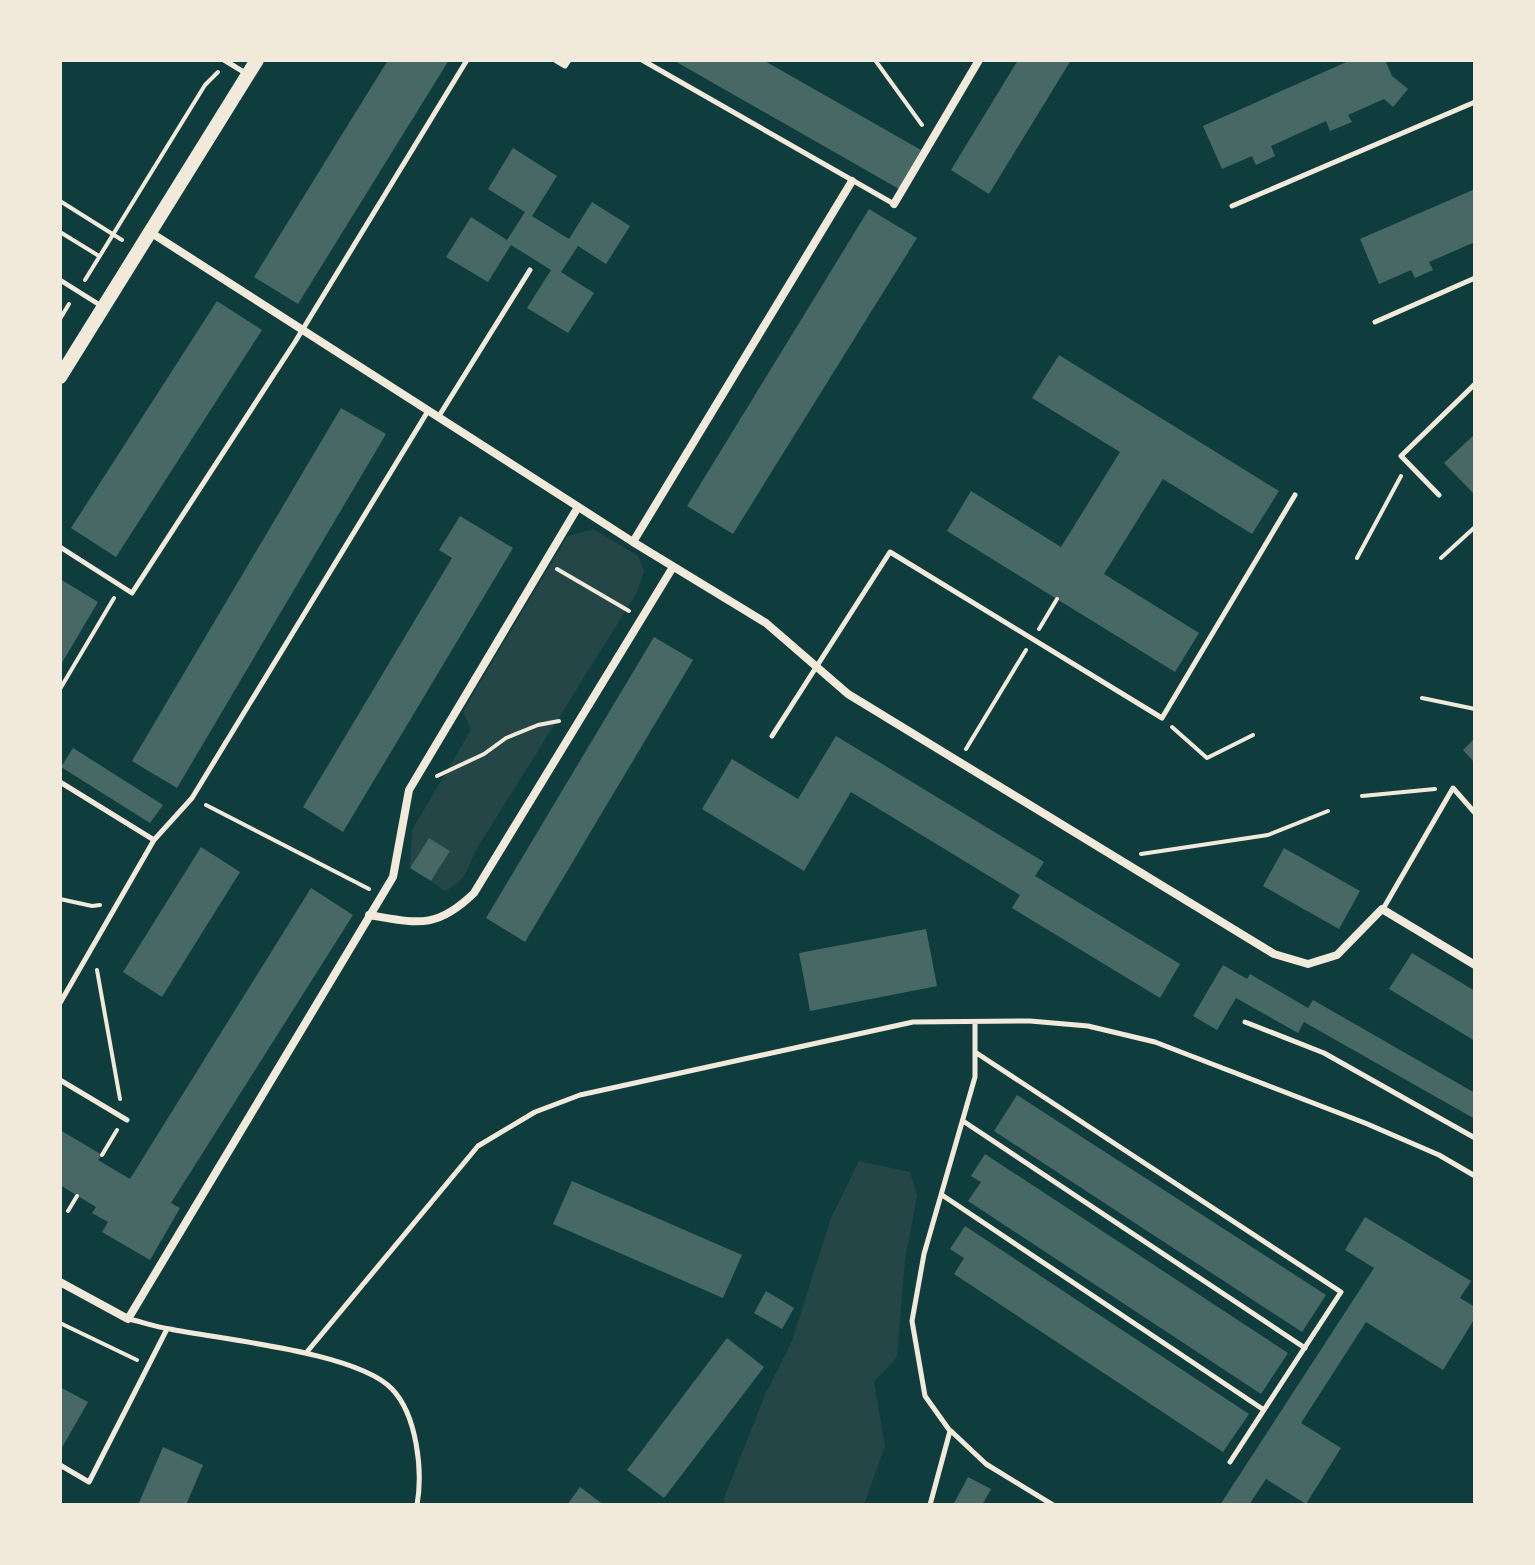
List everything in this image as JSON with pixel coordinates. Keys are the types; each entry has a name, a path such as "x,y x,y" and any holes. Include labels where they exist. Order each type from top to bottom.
{"street":[{"path":"60,377 257,60"},
{"path":"894,204 979,60"},
{"path":"633,542 852,181"},
{"path":"150,232 633,542 766,623 848,694 1274,954 1308,964 1337,955 1382,909 1475,965"},
{"path":"60,1282 128,1319 393,877 409,790 578,507"},
{"path":"369,915 419,923 459,909 474,893 673,567"}],"lane":[{"path":"60,547 132,593 302,330 467,60"},
{"path":"555,60 565,66 569,60"},
{"path":"642,60 894,204"},
{"path":"226,61 248,75"},
{"path":"1232,206 1475,102"},
{"path":"438,417 530,270"},
{"path":"1375,322 1475,278"},
{"path":"60,280 103,307"},
{"path":"1439,495 1401,456 1475,384"},
{"path":"60,1003 154,840 192,798 428,411"},
{"path":"772,736 890,552 1162,718 1295,495"},
{"path":"60,782 154,840"},
{"path":"1382,909 1453,788 1475,813"},
{"path":"306,1353 478,1146 535,1112 580,1095 913,1022 1030,1021 1088,1026 1155,1042 1365,1123 1439,1155 1475,1176"},
{"path":"1245,1022 1324,1053 1475,1138"},
{"path":"975,1023 975,1077 924,1254 912,1321 925,1396 950,1431 986,1464 1053,1505"},
{"path":"975,1052 1341,1292 1230,1462"},
{"path":"60,1080 125,1119"},
{"path":"963,1121 1305,1348"},
{"path":"942,1195 1264,1410"},
{"path":"128,1319 167,1329 306,1353 354,1367 391,1388 411,1417 420,1488 417,1505"},
{"path":"60,1465 89,1482 167,1329"},
{"path":"930,1505 950,1431"}],"path":[{"path":"875,60 933,139"},
{"path":"60,319 205,85 226,61"},
{"path":"60,201 128,244"},
{"path":"60,232 99,256"},
{"path":"1357,558 1408,463"},
{"path":"1441,558 1475,527"},
{"path":"545,561 641,619"},
{"path":"60,689 122,586"},
{"path":"959,761 1057,599"},
{"path":"1422,698 1475,709"},
{"path":"409,790 484,754 506,738 538,725 581,717"},
{"path":"1162,718 1207,758 1253,735"},
{"path":"1362,796 1453,788"},
{"path":"192,798 382,895"},
{"path":"1116,858 1268,835 1328,811"},
{"path":"60,899 92,906 118,903"},
{"path":"96,965 125,1119 102,1155"},
{"path":"68,1211 77,1196"},
{"path":"60,1323 149,1366"}],"shaded area":[{"path":"593,529 638,556 644,571 636,594 476,850 465,874 445,891 431,881 450,851 429,838 410,868 412,830 471,730 463,711 567,537"},
{"path":"859,1161 910,1172 917,1196 905,1260 897,1357 874,1382 885,1446 864,1505 725,1505 724,1498 765,1395 792,1341 831,1218"}],"building":[{"path":"388,60 449,60 298,304 254,277"},
{"path":"673,60 763,60 921,150 899,189"},
{"path":"1018,60 1071,60 989,194 951,170"},
{"path":"1351,60 1385,60 1392,76 1408,89 1393,107 1384,99 1348,115 1352,122 1330,131 1326,121 1271,146 1275,156 1256,165 1252,156 1222,169 1203,126"},
{"path":"513,148 557,176 532,216 569,239 592,202 630,226 606,264 578,246 561,272 594,293 568,333 527,308 551,270 511,245 488,282 446,257 471,217 507,240 525,212 488,189"},
{"path":"1475,189 1475,242 1429,262 1433,270 1415,278 1411,270 1379,284 1360,239"},
{"path":"869,209 917,238 733,534 687,506"},
{"path":"217,301 262,330 116,557 71,528"},
{"path":"1059,355 1279,491 1252,534 1163,479 1104,574 1199,633 1175,672 947,531 971,491 1061,547 1120,452 1032,398"},
{"path":"341,408 386,434 177,788 132,761"},
{"path":"1475,434 1475,495 1444,463"},
{"path":"460,516 513,548 343,832 303,807 452,558 439,550"},
{"path":"60,579 98,602 60,666"},
{"path":"654,637 693,660 525,942 486,918"},
{"path":"836,736 1044,862 1035,876 1180,964 1160,998 1012,908 1020,895 851,792 804,871 702,809 732,759 798,799"},
{"path":"1475,738 1475,763 1463,750"},
{"path":"73,748 163,805 150,823 61,767"},
{"path":"429,838 450,851 431,881 410,868"},
{"path":"201,847 240,872 162,997 123,972"},
{"path":"1284,848 1360,891 1339,929 1263,886"},
{"path":"311,888 353,915 171,1203 180,1208 150,1260 102,1232 108,1222 92,1213 96,1207 60,1185 60,1130 102,1155 98,1160 130,1179"},
{"path":"926,929 937,986 810,1011 799,953"},
{"path":"1412,953 1475,991 1475,1041 1389,989"},
{"path":"1223,965 1247,979 1250,974 1308,1008 1313,1000 1475,1093 1475,1119 1304,1022 1298,1033 1236,998 1217,1030 1193,1016"},
{"path":"1017,1095 1326,1295 1302,1332 994,1131"},
{"path":"985,1154 1288,1353 1261,1394 968,1201 981,1182 971,1176"},
{"path":"572,1181 742,1255 723,1298 553,1224"},
{"path":"1365,1217 1471,1281 1460,1298 1475,1307 1475,1318 1443,1370 1366,1322 1301,1423 1341,1448 1306,1504 1266,1479 1249,1505 1220,1505 1374,1268 1345,1250"},
{"path":"965,1226 1249,1414 1223,1452 954,1274 964,1258 950,1249"},
{"path":"766,1291 794,1308 782,1329 754,1313"},
{"path":"727,1338 764,1367 664,1498 627,1470"},
{"path":"60,1387 88,1402 60,1451"},
{"path":"163,1447 203,1465 186,1505 138,1505"},
{"path":"968,1477 991,1489 982,1505 953,1505"},
{"path":"580,1487 604,1505 567,1505"}]}
